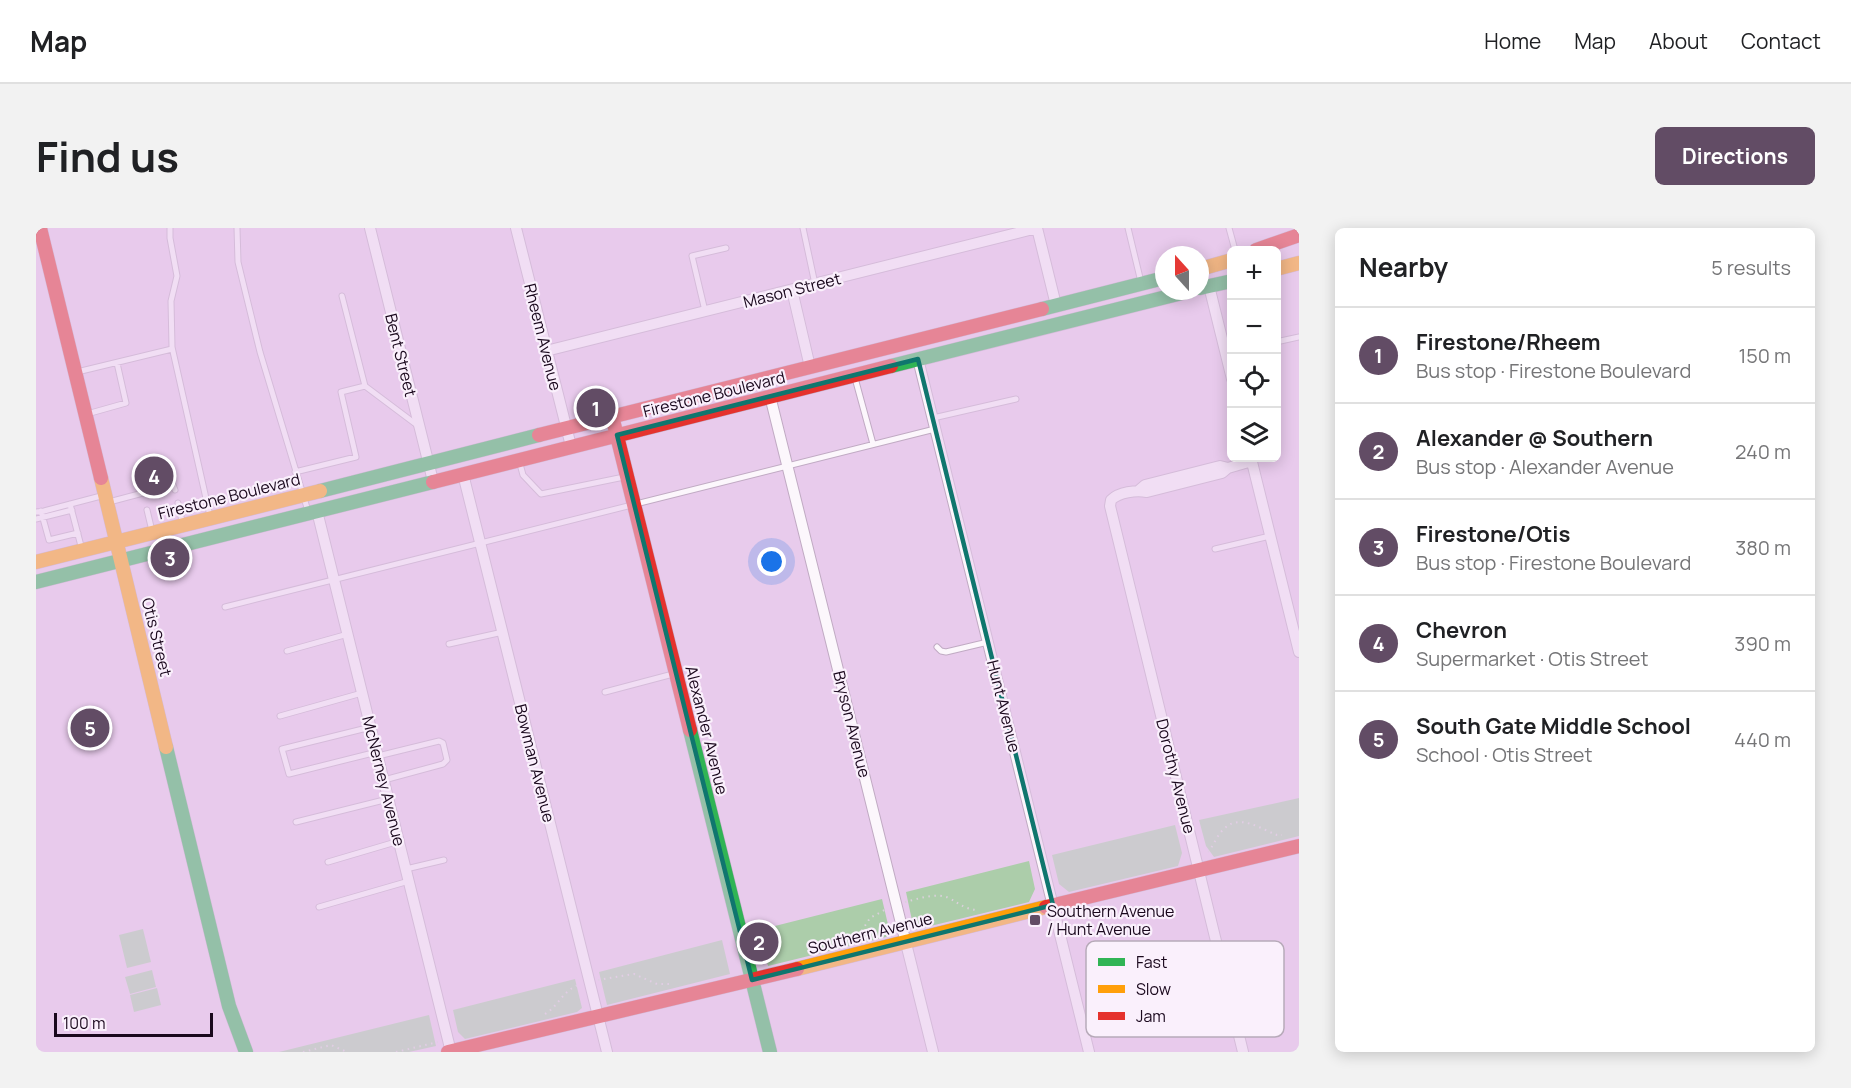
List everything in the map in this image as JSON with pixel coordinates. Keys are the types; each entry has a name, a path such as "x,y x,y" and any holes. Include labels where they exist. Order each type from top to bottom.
{"main road":[{"name":"Otis Street","path":"40,228 229,1006 246,1052"},
{"path":"1267,246 1299,235"},
{"path":"1209,266 1227,261"},
{"path":"1281,268 1299,263"},
{"name":"Firestone Boulevard","path":"36,562 1155,280"},
{"path":"1209,286 1227,284"},
{"name":"Firestone Boulevard","path":"36,582 1155,300"},
{"name":"Alexander Avenue","path":"612,416 770,1052"},
{"name":"Southern Avenue","path":"448,1049 598,1017 1299,846"}],"street":[{"name":"Bent Street","path":"370,228 433,481"},
{"name":"Rheem Avenue","path":"516,228 571,446"},
{"name":"Mason Street","path":"546,351 1033,228"},
{"path":"1033,228 1056,305"},
{"path":"792,290 810,367"},
{"path":"1209,300 1229,354"},
{"name":"Hunt Avenue","path":"918,359 1089,1052"},
{"name":"Bryson Avenue","path":"770,396 933,1052"},
{"name":"Dorothy Avenue","path":"1216,941 1111,512 1111,500 1116,496 1138,491 1145,485 1220,466 1227,468 1243,462"},
{"path":"1252,462 1299,652"},
{"name":"Bowman Avenue","path":"463,474 607,1052"},
{"name":"McNerney Avenue","path":"313,512 335,580 448,1049"},
{"name":"Dorothy Avenue","path":"1239,1037 1243,1052"}],"lane":[{"path":"170,228 177,276 171,301 172,349 211,517"},
{"path":"237,228 238,262 260,352 303,494 313,512"},
{"path":"803,228 815,284"},
{"path":"1128,228 1142,283"},
{"path":"1229,228 1234,246"},
{"path":"705,311 692,256 726,248"},
{"path":"342,296 365,386 419,426"},
{"path":"1281,341 1299,337"},
{"path":"75,373 172,349"},
{"path":"86,414 126,403 117,363"},
{"path":"854,376 873,444"},
{"path":"296,472 356,457 341,392 365,386"},
{"path":"225,607 873,444 1016,399"},
{"path":"519,459 523,475 541,494 627,476"},
{"path":"78,533 49,540 39,515 106,499 144,496 173,485 175,490"},
{"path":"178,503 183,524"},
{"path":"71,507 82,550"},
{"path":"147,510 152,532"},
{"path":"1215,549 1270,536"},
{"path":"449,644 502,632"},
{"path":"287,651 348,634"},
{"path":"938,647 941,651 946,652 988,642"},
{"path":"605,692 676,673"},
{"path":"280,716 363,693"},
{"path":"371,727 282,749 289,774 439,741 443,744 447,760 443,764 384,780"},
{"path":"296,822 389,799"},
{"path":"327,862 399,841"},
{"path":"406,869 444,860"},
{"path":"319,907 409,880"}],"path":[{"path":"1206,855 1222,830 1230,825 1246,822 1277,835 1285,835"},
{"path":"902,903 941,896 949,898 966,909 976,910"},
{"path":"848,941 860,935 870,918 890,907"},
{"path":"596,980 634,974 663,986 678,983"},
{"path":"539,1017 553,1009 564,993 582,983"},
{"path":"303,1052 330,1046 347,1052"},
{"path":"396,1052 448,1049"}],"highlighted area":[{"path":"918,359 1053,905 752,980 617,435"}],"green space":[{"path":"1299,798 1299,836 1214,857 1206,846 1199,820"},
{"path":"1175,825 1182,853 1178,866 1069,892 1059,884 1052,855"},
{"path":"1029,861 1035,889 1029,902 914,930 906,892"},
{"path":"882,899 890,933 886,937 768,966 759,930"},
{"path":"143,929 151,962 127,968 119,935"},
{"path":"722,940 730,974 607,1005 599,972"},
{"path":"152,970 156,987 130,994 125,977"},
{"path":"575,979 582,1008 577,1012 465,1039 458,1032 453,1010"},
{"path":"157,988 161,1005 134,1012 130,995"},
{"path":"429,1015 436,1046 409,1052 279,1052"}],"traffic: fast":[{"path":"1042,309 1155,280"},
{"path":"1209,286 1227,282"},
{"path":"891,366 1155,300"},
{"path":"320,491 539,435"},
{"path":"36,582 433,482"},
{"path":"690,730 770,1052"},
{"path":"166,747 229,1006 246,1052"}],"traffic: slow":[{"path":"1209,266 1227,261"},
{"path":"1281,268 1299,263"},
{"path":"101,478 166,747"},
{"path":"36,562 320,491"},
{"path":"797,969 1046,907"}],"traffic: jam":[{"path":"40,228 101,478"},
{"path":"1267,246 1299,235"},
{"path":"539,435 1042,309"},
{"path":"433,482 891,366"},
{"path":"612,416 690,730"},
{"path":"1046,907 1299,846"},
{"path":"448,1052 797,969"}],"place":[{"name":"Firestone/Rheem","path":"596,408"},
{"name":"Chevron","path":"154,476"},
{"name":"Firestone/Otis","path":"170,558"},
{"name":"South Gate Middle School","path":"90,728"},
{"name":"Southern Avenue / Hunt Avenue","path":"1035,920"},
{"name":"Alexander @ Southern","path":"759,942"}]}
